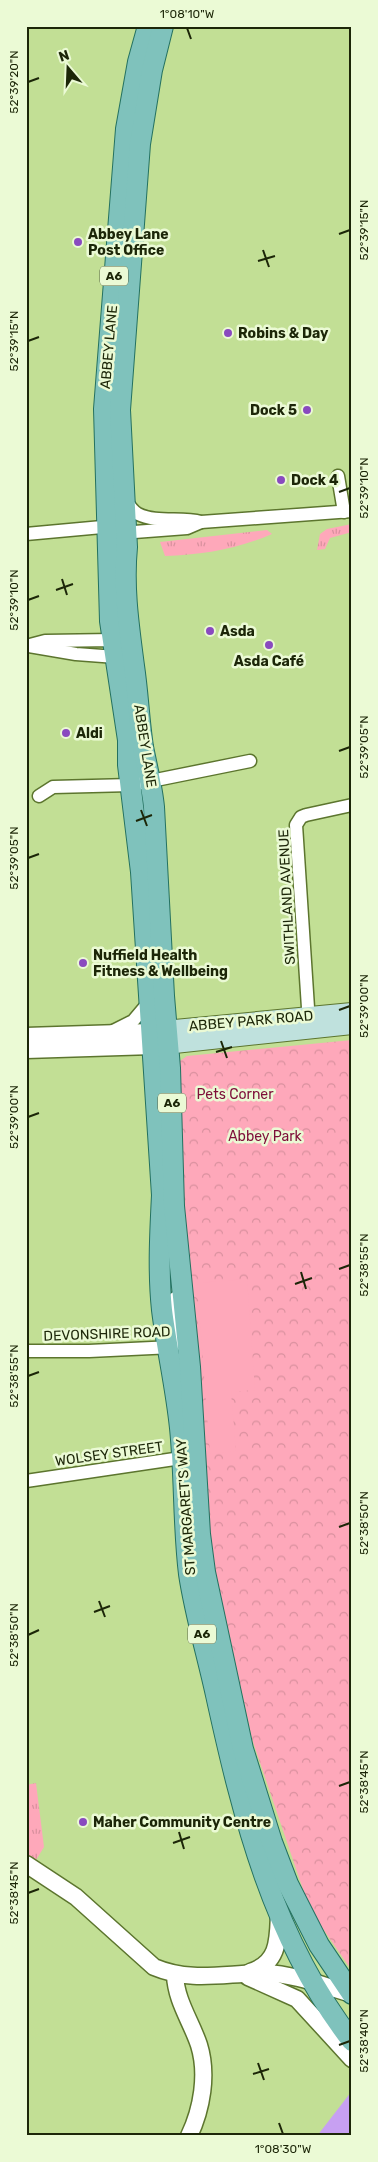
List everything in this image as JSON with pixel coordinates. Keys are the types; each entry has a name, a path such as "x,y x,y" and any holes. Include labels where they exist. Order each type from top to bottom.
{"main road":[{"name":"ABBEY LANE","path":"148,26 138,62 126,129 104,409 123,526 128,626 135,668 142,738 151,782 160,1038"},
{"name":"ABBEY LANE","path":"160,1038 149,1002 141,872 128,740 116,648 110,622 110,581 112,550 123,526 125,499 120,410 140,144 152,70 163,26"},
{"name":"ABBEY PARK ROAD","path":"160,1038 309,1022 352,1012"},
{"name":"ABBEY PARK ROAD","path":"309,1022 352,1025"},
{"name":"ST MARGARET'S WAY","path":"160,1038 188,1348 189,1457 185,1534 195,1606 238,1792 254,1848 279,1913 312,1982 349,2048"},
{"name":"ST MARGARET'S WAY","path":"160,1038 162,1195 159,1239 160,1277 168,1347 189,1457 205,1572 243,1749 272,1842 288,1884 319,1945 352,1994"}],"street":[{"path":"26,534 123,526 187,528 201,522 348,511 338,476"},
{"path":"123,526 156,518 187,518 201,522"},
{"path":"116,648 128,626"},
{"path":"27,646 69,653 116,648"},
{"path":"116,648 135,668"},
{"path":"39,796 53,787 131,785 250,761"},
{"name":"SWITHLAND AVENUE","path":"309,1022 296,825 301,817 306,815 352,805"},
{"path":"109,1034 133,1021 149,1002"},
{"path":"26,1036 109,1034 160,1038"},
{"path":"26,1050 160,1038"},
{"path":"168,1347 175,1341 175,1290 180,1259"},
{"name":"DEVONSHIRE ROAD","path":"26,1351 188,1348"},
{"name":"WOLSEY STREET","path":"26,1481 189,1457"},
{"path":"26,1864 76,1898 154,1967 185,1977 266,1973 312,1982 352,1994"},
{"path":"243,1975 260,1969 273,1956 278,1932 279,1913"},
{"path":"175,1975 175,1988 199,2044 202,2059 203,2078 200,2106 189,2136"},
{"path":"243,1975 296,1999 349,2048"}],"green space":[{"path":"352,524 352,532 330,538 325,549 317,550 320,534 327,529"},
{"path":"267,530 272,534 246,544 193,554 165,556 160,542"},
{"name":"Abbey Park","path":"352,1040 352,1971 310,1910 252,1739 209,1542 182,1217 177,1070 180,1061 187,1056"},
{"path":"247,1279 255,1390 231,1392 236,1451 210,1454 197,1283"},
{"path":"36,1783 44,1847 36,1860 26,1854 26,1785"}],"shaded area":[{"path":"352,2091 352,2136 317,2136 348,2096"}],"place":[{"name":"Abbey Lane Post Office","path":"78,242"},
{"name":"Robins & Day","path":"228,333"},
{"name":"Dock 5","path":"307,410"},
{"name":"Dock 4","path":"281,480"},
{"name":"Asda","path":"210,631"},
{"name":"Asda Café","path":"269,645"},
{"name":"Aldi","path":"66,733"},
{"name":"Nuffield Health Fitness & Wellbeing","path":"83,963"},
{"name":"Maher Community Centre","path":"83,1822"}],"park label":[{"name":"Pets Corner","path":"235,1094"}]}
